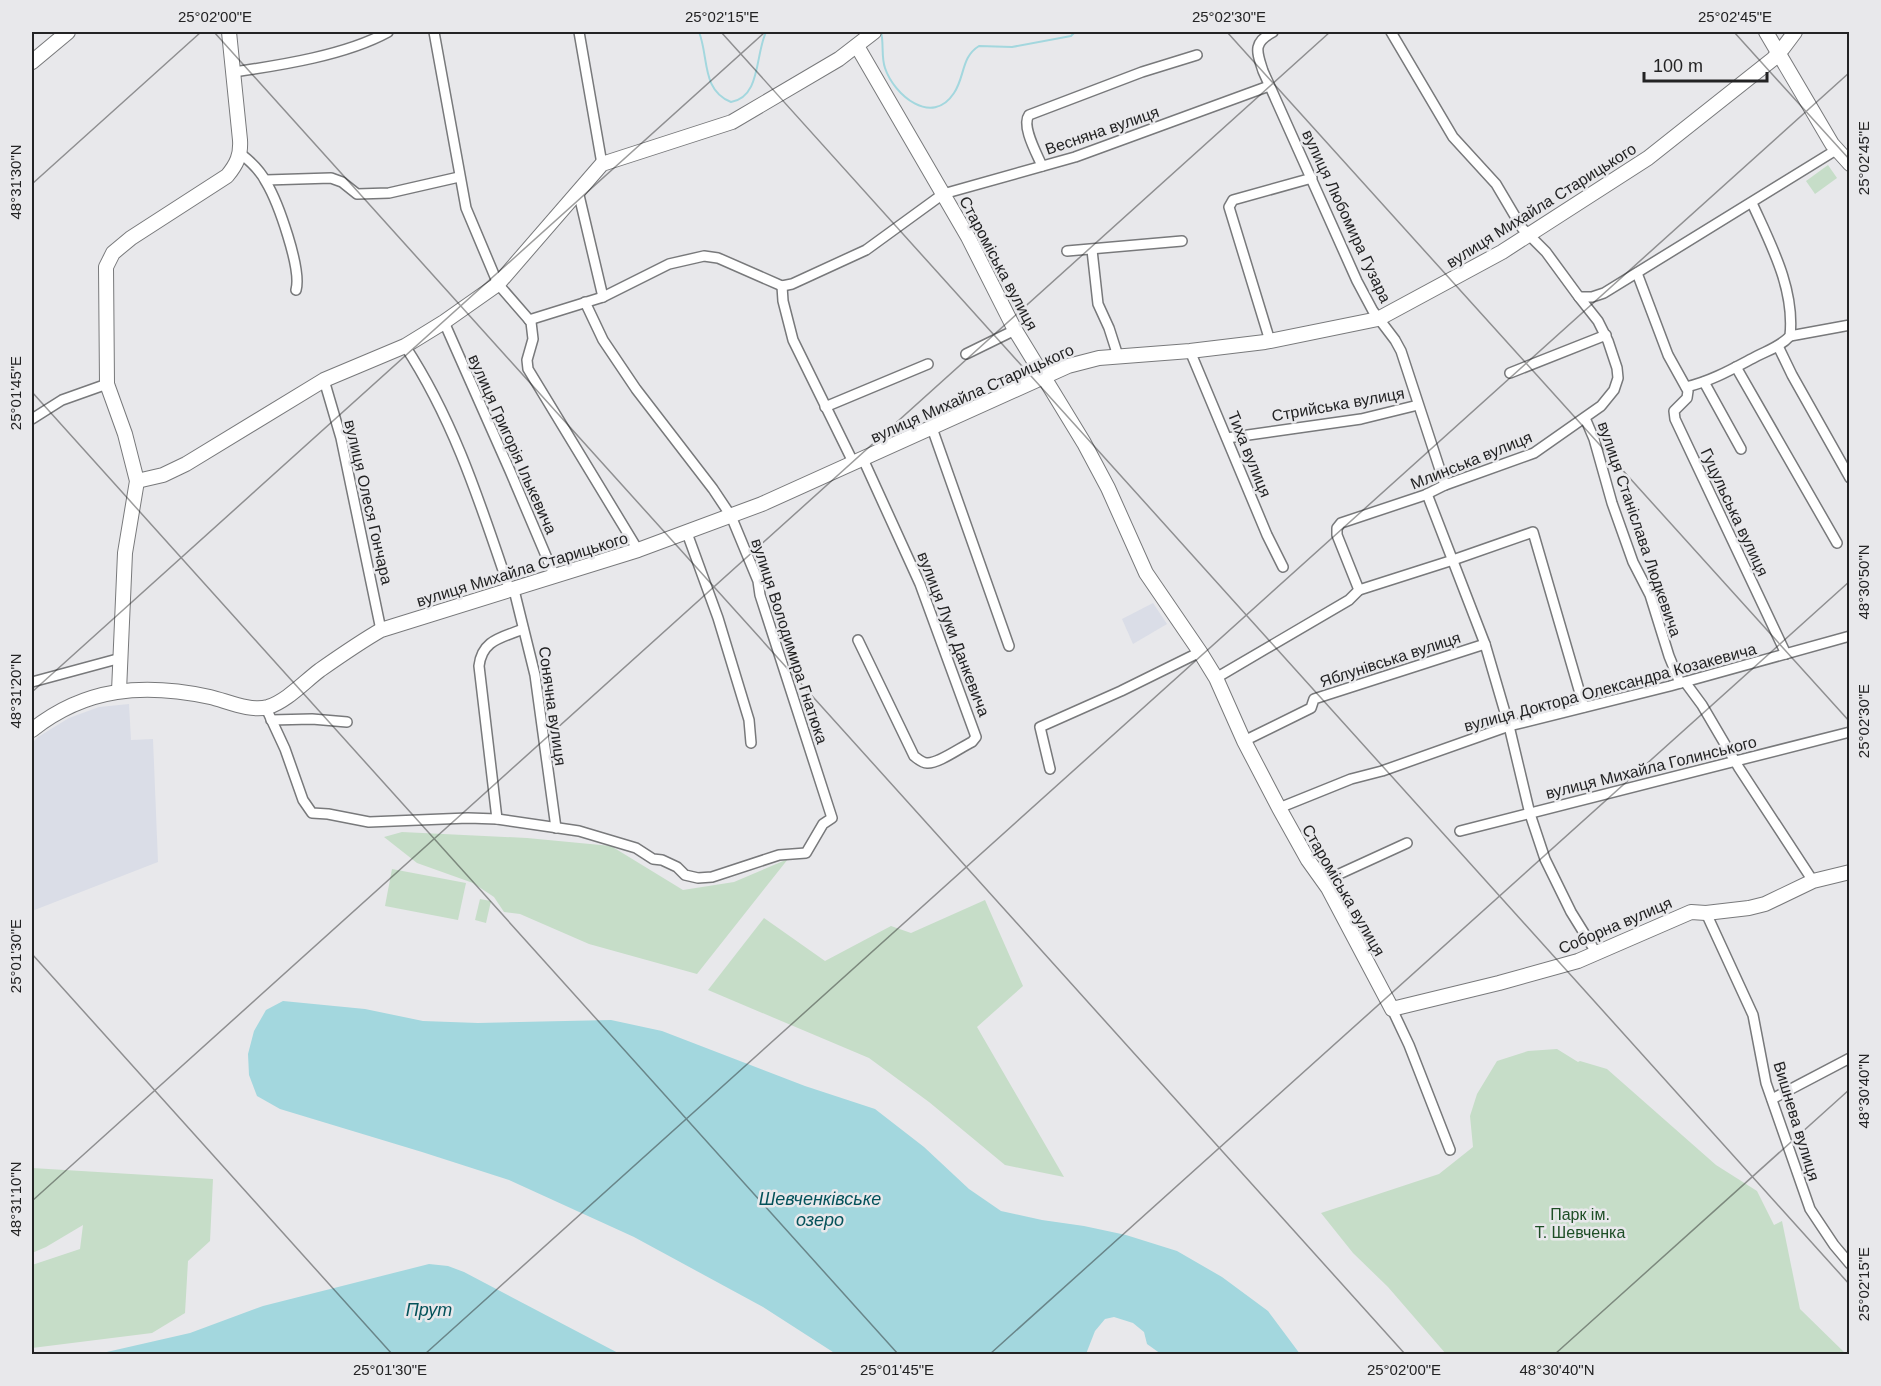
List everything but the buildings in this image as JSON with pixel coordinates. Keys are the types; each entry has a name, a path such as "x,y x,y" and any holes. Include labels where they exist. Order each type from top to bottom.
{"street":[{"path":"32,62 68,32"},
{"path":"119,691 124,553 137,481 125,434 107,384 106,267 113,253 131,238 227,176 241,154 229,32"},
{"path":"234,72 279,66 345,50 388,32"},
{"path":"434,32 447,96 459,177 471,222 498,284 529,320 533,330 527,360 528,369 638,550"},
{"path":"579,32 602,164"},
{"path":"137,481 163,475 186,464 324,380 405,346 444,322 498,284 602,164 732,122 839,59 873,32"},
{"name":"вулиця Любомира Гузара","path":"1273,32 1261,39 1257,49 1269,86 1340,245 1378,318 1398,344 1445,485"},
{"name":"Млинська вулиця","path":"1359,591 1337,535 1338,526 1352,518 1427,494 1445,485 1534,453 1585,418 1609,398 1617,380 1617,368 1606,335 1598,321 1546,252 1522,228 1496,184 1453,137 1391,32"},
{"path":"1766,32 1836,150 1850,164"},
{"name":"вулиця Михайла Старицького","path":"268,714 283,699 358,643 381,630 512,591 687,533 859,461 1075,363 1118,356 1270,342 1378,318 1462,274 1529,235 1648,158 1778,54 1795,32"},
{"name":"Староміська вулиця","path":"856,46 968,237 1015,330 1084,443 1108,488 1146,573 1216,678 1244,741 1279,808 1308,860 1324,881 1392,1009 1409,1045 1450,1150"},
{"path":"1042,166 1027,129 1026,119 1029,115 1142,72 1197,55"},
{"name":"Весняна вулиця","path":"943,194 1075,157 1269,86"},
{"path":"1579,297 1600,295 1836,150"},
{"path":"241,154 266,180 281,217 298,276 296,290"},
{"path":"266,180 331,178 342,182 357,194 390,193 459,177"},
{"path":"1270,342 1229,207 1233,200 1312,178"},
{"path":"578,191 603,297"},
{"path":"529,320 603,297 669,264 704,256 718,258 782,286 800,281 866,250 943,194"},
{"path":"1752,203 1783,274 1789,301 1790,336"},
{"path":"1067,251 1182,241"},
{"path":"1092,250 1099,306 1110,328 1118,356"},
{"path":"1637,273 1668,355 1686,387 1704,382 1736,367 1778,346 1790,336 1850,325"},
{"name":"вулиця Луки Данкевича","path":"782,286 783,301 793,340 825,407 859,461 920,585 976,737 972,742 933,763 925,763 914,756 858,640"},
{"name":"вулиця Володимира Гнатюка","path":"556,828 579,831 636,848 653,859 662,860 677,867 685,874 698,878 712,877 779,855 806,853 823,824 832,818 760,595 758,581 731,516 636,389 603,339 585,302"},
{"name":"вулиця Григорія Ількевича","path":"444,322 555,577"},
{"path":"966,354 1015,330"},
{"path":"1510,373 1606,335"},
{"name":"Сонячна вулиця","path":"405,346 436,397 456,442 490,528 528,640 556,828"},
{"path":"1778,346 1850,478"},
{"name":"Тиха вулиця","path":"1190,351 1267,535 1283,567"},
{"path":"825,407 928,364"},
{"path":"1736,367 1837,543"},
{"name":"вулиця Олеся Гончара","path":"324,380 345,457 381,630"},
{"path":"1704,382 1741,449"},
{"path":"32,419 62,400 107,384"},
{"name":"Гуцульська вулиця","path":"1686,387 1687,398 1674,411 1675,420 1786,654"},
{"name":"Стрийська вулиця","path":"1227,438 1361,419 1418,405"},
{"name":"вулиця Станіслава Людкевича","path":"1585,418 1594,439 1612,503 1633,562 1650,595 1668,656 1682,683 1702,705 1813,881"},
{"path":"932,429 1009,646"},
{"path":"1427,494 1485,644 1509,726 1530,814 1545,859 1571,912 1597,954"},
{"path":"1216,678 1349,600 1359,591 1454,561 1533,532 1584,707"},
{"path":"687,533 722,630 749,720 751,743"},
{"path":"497,819 479,666 480,655 487,646 523,629"},
{"name":"вулиця Доктора Олександра Козакевича","path":"1279,808 1351,779 1382,771 1509,726 1682,683 1850,636"},
{"name":"Яблунівська вулиця","path":"1244,741 1311,708 1314,699 1485,644"},
{"path":"1050,770 1040,727 1200,652"},
{"path":"32,682 121,658"},
{"path":"32,730 68,708 119,691 147,689 173,691 245,706 268,714 347,722"},
{"path":"268,714 289,758 303,800 312,813 369,822 468,818 497,819 556,828"},
{"name":"вулиця Михайла Голинського","path":"1460,831 1850,732"},
{"path":"1324,881 1407,843"},
{"name":"Соборна вулиця","path":"1392,1009 1521,978 1597,954 1691,912 1706,913 1765,904 1813,881 1850,872"},
{"name":"Вишнева вулиця","path":"1706,913 1753,1015 1767,1083 1810,1209 1850,1264"},
{"path":"1772,1099 1850,1058"}],"shaded area":[{"path":"1153,603 1167,624 1133,644 1122,619"},
{"path":"129,704 131,740 153,739 158,862 32,911 32,743 69,718 99,707"}],"green space":[{"path":"1828,165 1837,178 1815,194 1806,181"},
{"path":"402,832 527,838 611,846 683,890 734,882 788,859 697,974 589,944 520,914 504,912 494,897 473,883 417,863 384,837"},
{"path":"392,869 466,883 458,920 385,906"},
{"path":"480,899 491,901 486,923 475,920"},
{"path":"985,900 1023,986 977,1027 1064,1177 1005,1165 929,1102 869,1058 708,990 764,918 825,961 891,926 911,933"},
{"name":"Парк ім. Т. Шевченка","path":"1557,1049 1578,1062 1607,1069 1716,1165 1757,1191 1774,1225 1782,1221 1800,1309 1846,1354 1446,1354 1388,1287 1353,1253 1321,1213 1439,1174 1473,1147 1470,1116 1477,1094 1497,1061 1528,1051"},
{"path":"32,1168 213,1179 210,1241 188,1261 185,1313 152,1333 32,1348 32,1265 80,1249 83,1225 32,1253"}],"water":[{"name":"Шевченківське озеро","path":"283,1001 365,1009 423,1021 478,1023 611,1020 662,1031 805,1086 875,1109 924,1147 969,1189 1001,1211 1126,1235 1177,1251 1222,1277 1268,1311 1300,1354 1161,1354 1147,1344 1144,1332 1133,1323 1114,1317 1105,1319 1095,1331 1086,1354 836,1354 763,1307 634,1237 509,1180 280,1109 257,1096 249,1075 248,1054 254,1031 266,1010"},
{"name":"Прут","path":"429,1264 448,1266 464,1272 620,1354 98,1354 190,1333 263,1306"}],"waterway":[{"path":"699,32 710,81 721,97 731,102 748,92 756,74 766,32"},
{"path":"881,32 884,64 890,78 905,97 925,107 935,107 945,103 954,93 966,61 979,46 1012,47 1071,36 1075,32"}]}
